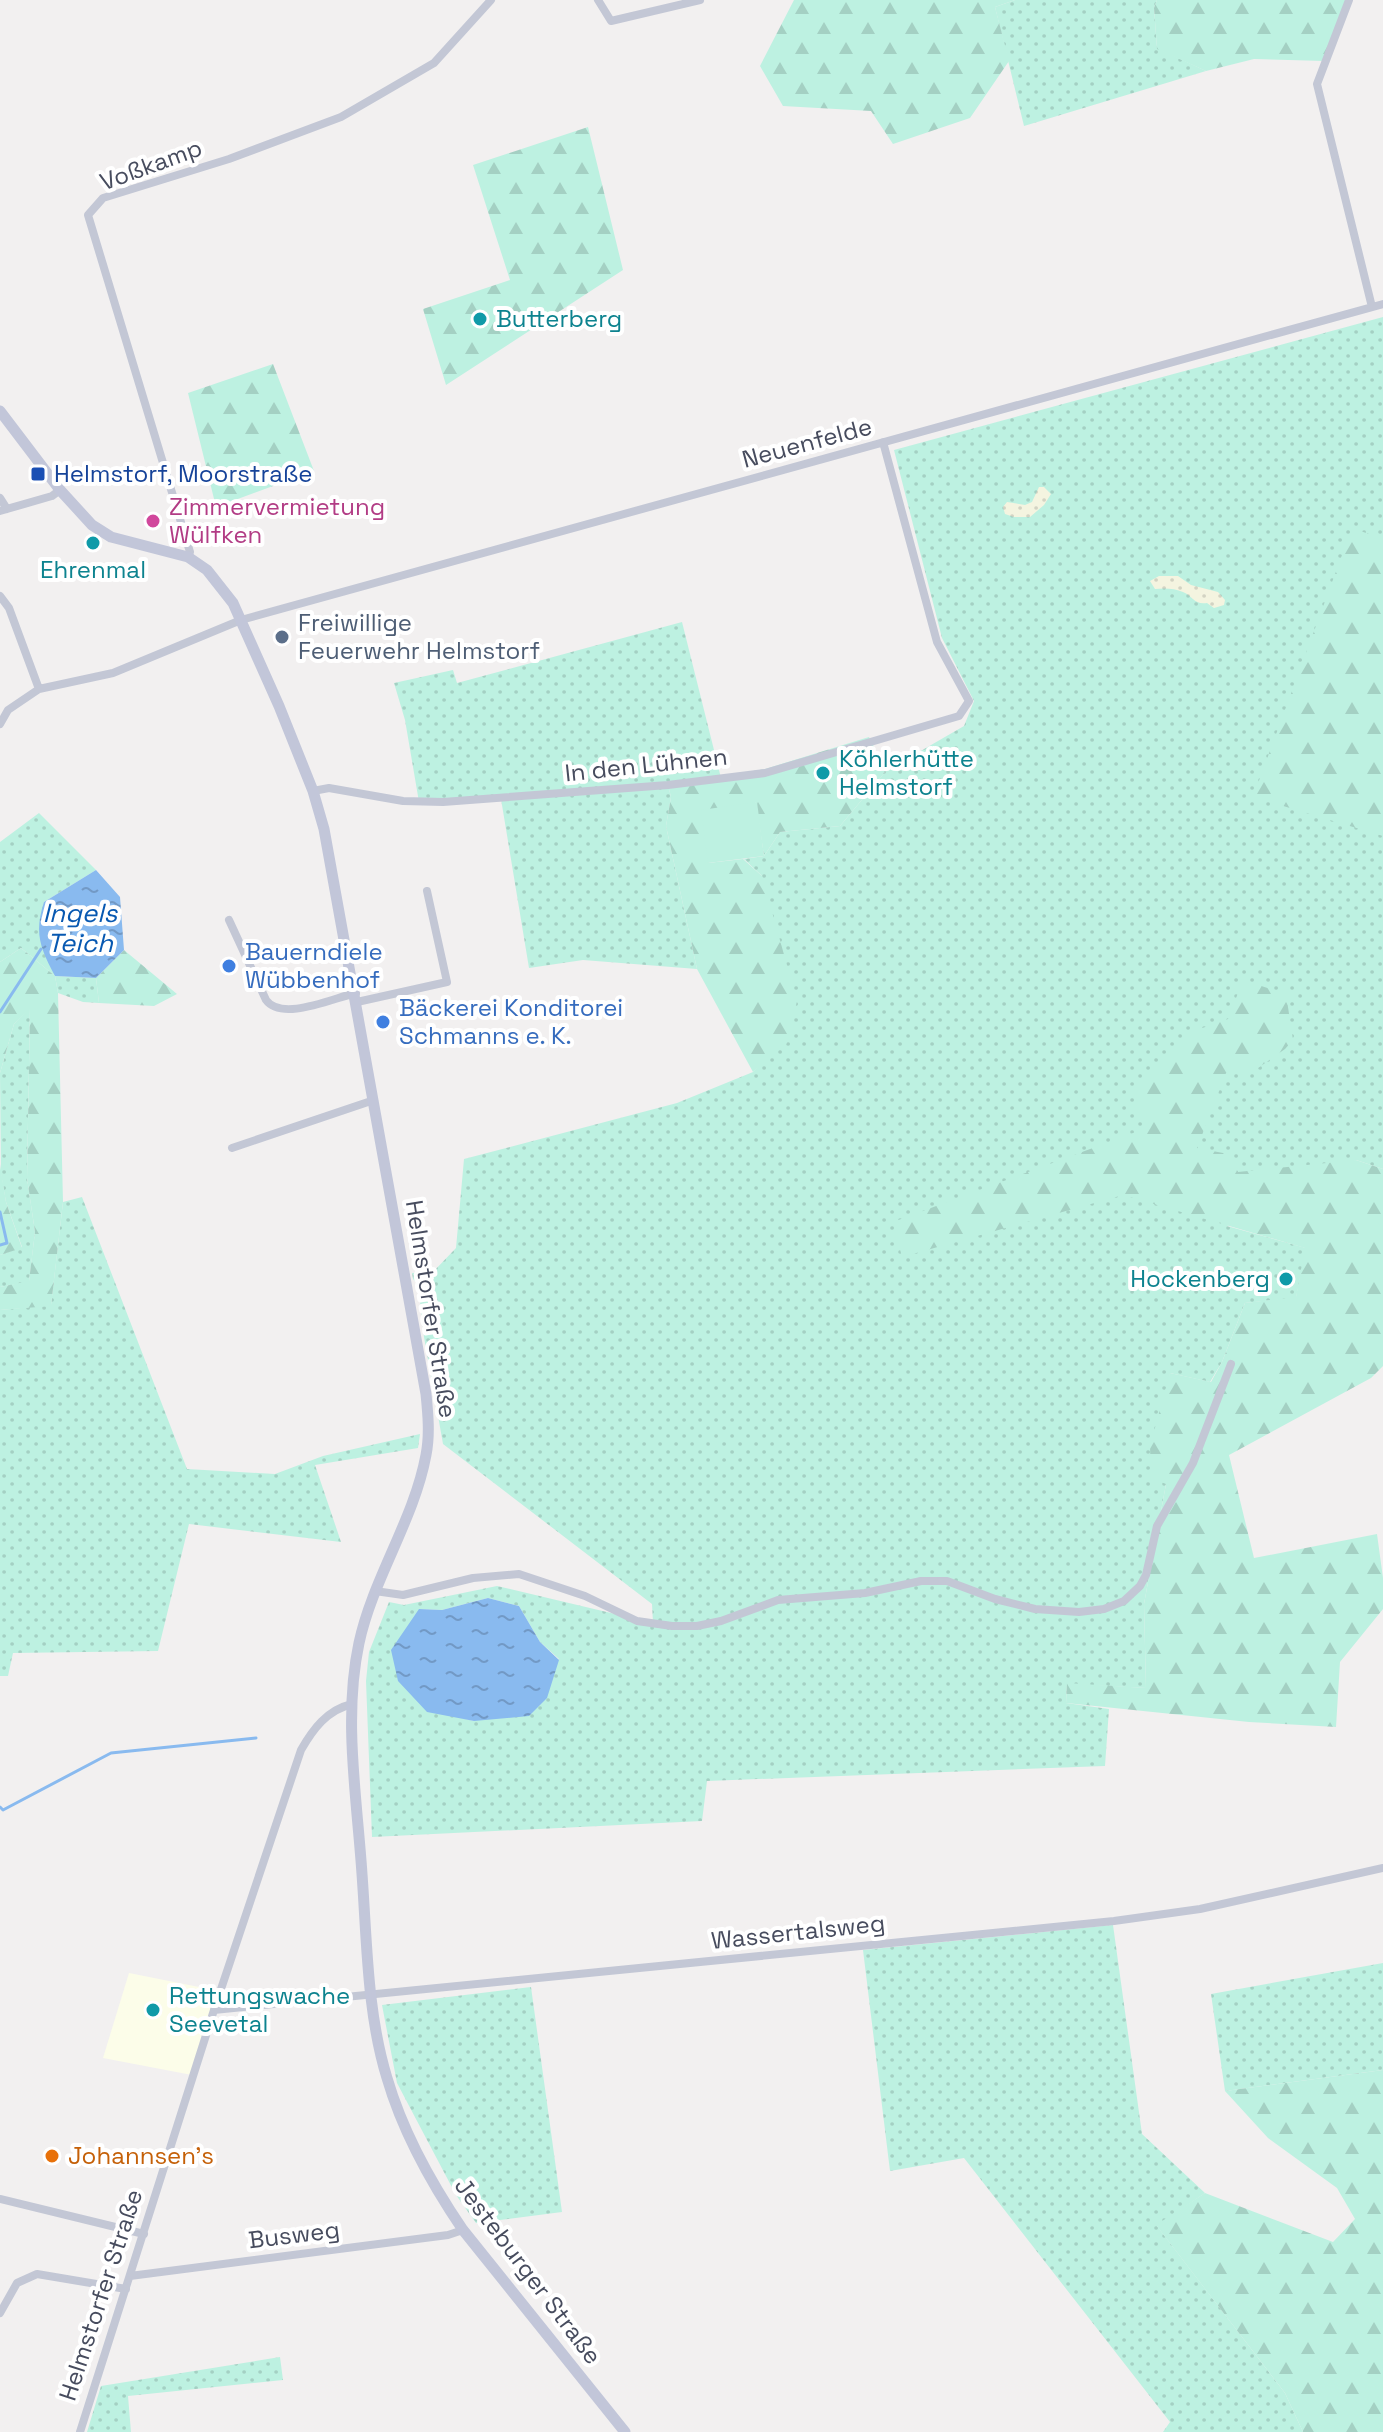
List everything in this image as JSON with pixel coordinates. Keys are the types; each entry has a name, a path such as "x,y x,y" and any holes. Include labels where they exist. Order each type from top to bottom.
{"main road":[{"name":"Helmstorfer Straße","path":"0,411 60,490 92,525 111,537 188,557 207,570 221,586 241,620 286,720 313,791 337,890 429,1425 427,1453 420,1480 375,1591 359,1640 352,1704"},
{"name":"Jesteburger Straße","path":"352,1704 371,1994 386,2078 401,2119 430,2178 463,2230 625,2432"}],"street":[{"name":"Voßkamp","path":"188,557 190,552 88,215 103,198 229,159 341,117 434,63 491,0"},
{"path":"598,0 611,21 700,0"},
{"path":"1349,0 1317,84 1372,307"},
{"name":"Neuenfelde","path":"39,689 113,673 241,620 1383,304"},
{"name":"In den Lühnen","path":"313,791 329,788 403,801 443,802 668,785 765,773 959,716 969,701 937,642 883,442"},
{"path":"0,498 4,510 52,496 60,490"},
{"path":"0,596 9,608 39,689 8,710 0,724"},
{"path":"229,920 266,1000 279,1010 297,1008 447,982 427,891"},
{"path":"232,1148 374,1100"},
{"path":"375,1591 403,1595 473,1578 519,1574 585,1596 637,1621 672,1626 697,1626 721,1621 778,1600 865,1593 921,1581 947,1581 995,1599 1035,1609 1079,1612 1104,1609 1124,1601 1140,1586 1146,1575 1157,1526 1193,1463 1231,1364"},
{"name":"Helmstorfer Straße","path":"80,2432 214,2010 301,1750 315,1728 330,1714 352,1704"},
{"name":"Wassertalsweg","path":"214,2010 1114,1921 1200,1909 1383,1868"},
{"path":"0,2199 144,2234"},
{"name":"Busweg","path":"130,2276 448,2235 463,2230"},
{"path":"0,2313 17,2283 37,2274 126,2289"}],"shaded area":[{"path":"129,1973 219,1991 192,2075 103,2058"}],"green space":[{"path":"794,0 1015,0 995,7 1009,61 970,118 893,144 871,111 783,106 760,66"},
{"path":"1015,0 1157,0 1154,8 1157,48 1206,71 1024,126 995,7"},
{"path":"1157,0 1348,0 1325,61 1254,59 1206,71 1157,49 1154,8"},
{"path":"588,127 623,270 446,385 423,309 510,280 473,165"},
{"path":"1383,317 1383,1169 1356,1160 1227,1226 1306,1248 1296,1298 1245,1303 1222,1362 1210,1382 1170,1373 1166,1484 1144,1604 1146,1688 1067,1684 1066,1703 1109,1709 1105,1766 707,1781 702,1821 372,1837 366,1681 369,1652 389,1602 404,1605 497,1586 653,1623 652,1604 443,1444 418,1284 412,1273 433,1272 456,1248 464,1159 677,1103 753,1072 765,1060 762,876 744,859 764,856 780,832 840,826 886,771 964,726 974,701 942,638 894,450","holes":["488,1598 519,1606 540,1642 559,1659 474,1721 454,1716 419,1609 442,1610"]},
{"path":"273,364 314,471 216,507 188,393"},
{"path":"1352,528 1383,539 1383,836 1253,797"},
{"path":"682,622 721,778 668,785 671,797 666,826 697,969 583,960 529,968 501,799 419,802 405,720 394,683 453,670 457,683"},
{"path":"869,737 886,771 840,826 780,832 764,856 756,802 708,863 743,859 762,876 797,1001 787,1043 753,1072 697,969 666,826 671,797 668,785 765,769"},
{"path":"757,802 764,856 708,863 701,810"},
{"path":"39,813 96,870 44,902 55,976 21,948 0,962 0,842"},
{"path":"21,948 55,976 58,993 63,1202 51,1306 0,1310 0,1287 29,1281 35,1232 27,1178 30,1009 14,1024 0,1073 0,962"},
{"path":"124,950 177,994 154,1006 99,1003 96,978"},
{"path":"55,976 96,978 99,1003 83,1002 58,993"},
{"path":"1243,980 1286,994 1293,1040 1248,1075 1226,1073 1197,1148 1223,1153 1238,1172 1356,1160 1383,1169 1383,1366 1371,1378 1229,1455 1254,1558 1377,1534 1383,1578 1383,1609 1340,1662 1336,1727 1249,1722 1066,1703 1067,1683 1146,1688 1144,1604 1166,1484 1151,1478 1150,1446 1170,1373 1211,1382 1245,1303 1296,1297 1305,1248 1123,1195 902,1257 893,1222 1144,1129 1132,1090 1191,1032 1228,1019"},
{"path":"30,1008 27,1178 35,1232 29,1282 0,1287 0,1255 22,1247 6,1202 1,1174 0,1073 14,1024"},
{"path":"0,1164 6,1202 22,1248 0,1255"},
{"path":"82,1197 187,1469 275,1474 323,1456 420,1434 418,1448 315,1465 341,1542 189,1524 158,1651 13,1653 8,1676 0,1676 0,1310 51,1305 63,1202"},
{"path":"1113,1925 1142,2134 1205,2193 1157,2226 1285,2393 1303,2432 1163,2432 1170,2422 964,2158 890,2171 863,1950"},
{"path":"1383,1963 1383,2070 1225,2091 1211,1994"},
{"path":"531,1987 562,2212 476,2223 456,2195 397,2083 382,2005"},
{"path":"1383,2070 1383,2432 1303,2432 1285,2393 1156,2225 1205,2193 1333,2242 1355,2219 1337,2188 1268,2138 1225,2091"},
{"path":"280,2357 283,2380 128,2396 131,2432 87,2432 101,2386"}],"sand":[{"path":"1039,487 1044,487 1051,494 1030,517 1005,514 1003,507 1007,502 1025,505 1032,502"},
{"path":"1159,576 1178,576 1191,585 1218,592 1225,600 1224,605 1214,608 1180,591 1155,589 1150,581"}],"water":[{"name":"Ingels Teich","path":"96,870 120,897 124,950 96,978 55,976 40,940 39,923 44,902"},
{"path":"488,1598 519,1606 540,1642 559,1660 547,1698 529,1716 474,1721 427,1712 398,1681 391,1650 419,1609 442,1610"}],"waterway":[{"path":"0,1012 41,949"},
{"path":"0,1212 7,1243 0,1245"},
{"path":"0,1807 3,1810 111,1753 256,1738"}],"place":[{"name":"Butterberg","path":"480,319"},
{"name":"Helmstorf, Moorstraße","path":"38,474"},
{"name":"Zimmervermietung Wülfken","path":"153,521"},
{"name":"Ehrenmal","path":"93,543"},
{"name":"Freiwillige Feuerwehr Helmstorf","path":"282,637"},
{"name":"Köhlerhütte Helmstorf","path":"823,773"},
{"name":"Bauerndiele Wübbenhof","path":"229,966"},
{"name":"Bäckerei Konditorei Schmanns e. K.","path":"383,1022"},
{"name":"Hockenberg","path":"1286,1279"},
{"name":"Rettungswache Seevetal","path":"153,2010"},
{"name":"Johannsen's","path":"52,2156"}]}
